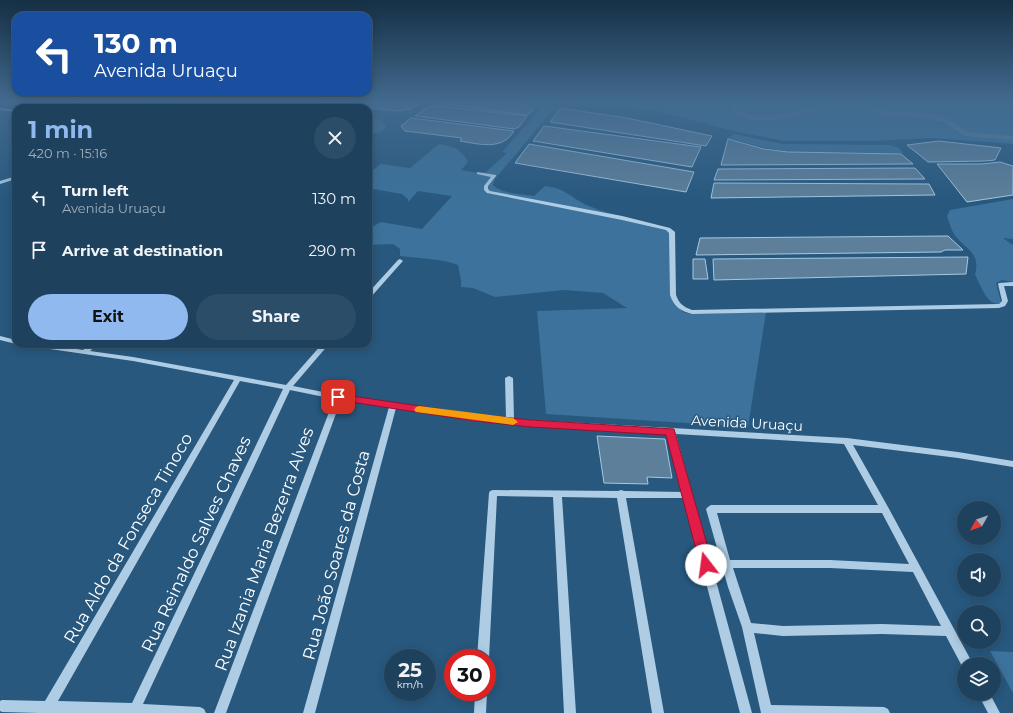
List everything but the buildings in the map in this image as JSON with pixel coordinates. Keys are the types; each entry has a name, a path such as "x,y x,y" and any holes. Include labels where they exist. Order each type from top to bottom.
{"street":[{"path":"479,173 494,176 486,186 486,190 489,192 622,218 668,229 672,232 673,294 675,302 681,309 692,312 999,306 1005,301 1000,284 1013,284"},
{"path":"0,183 12,178"},
{"path":"372,292 400,261"},
{"path":"0,338 12,341"},
{"name":"Avenida Uruaçu","path":"57,348 133,359 287,388 441,414 510,421 847,441 958,455 1013,464"},
{"path":"84,352 90,348"},
{"name":"Rua Reinaldo Salves Chaves","path":"134,711 287,388 322,348"},
{"path":"509,378 510,421"},
{"name":"Rua Aldo da Fonseca Tinoco","path":"46,710 238,379"},
{"name":"Rua Izania Maria Bezerra Alves","path":"220,713 338,397"},
{"name":"Rua João Soares da Costa","path":"309,713 393,405"},
{"path":"671,431 746,713"},
{"path":"847,441 963,657"},
{"path":"483,649 492,494 494,492 688,495"},
{"path":"557,492 570,713"},
{"path":"621,493 658,713"},
{"path":"884,713 767,712 747,627 711,511 712,509 885,510"},
{"path":"727,564 830,564 915,568"},
{"path":"747,627 783,631 882,629 949,631"},
{"path":"480,713 481,701"},
{"path":"988,701 994,713"},
{"path":"2,706 46,710 200,713"}],"shaded area":[{"path":"440,135 510,135 497,144 490,145 460,141 462,138"},
{"path":"517,135 532,135 495,179 493,185 497,188 507,192 534,196 545,186 552,187 564,191 583,203 599,210 662,227 672,232 673,295 683,312 691,314 766,312 748,427 546,414 537,311 627,308 603,293 564,290 495,297 473,288 461,287 458,265 438,260 400,256 400,249 393,244 372,245 372,227 381,222 422,229 452,196 418,191 408,202 408,199 402,194 372,189 372,171 381,164 410,168 439,144 453,147 463,154 468,162 461,170 479,173 486,172 507,153 502,152"},
{"path":"537,135 613,135 701,147 692,167 533,141"},
{"path":"636,135 712,136 706,146"},
{"path":"732,135 741,135 782,144 891,145 899,148 903,153 792,152 766,148 727,138"},
{"path":"754,135 1013,135 1013,144 933,138 871,141 785,141"},
{"path":"728,139 764,149 788,152 901,154 913,164 721,165"},
{"path":"939,141 1001,148 995,160 928,162 907,145"},
{"path":"529,144 694,172 686,192 515,163"},
{"path":"1000,162 1013,166 1013,195 967,202 937,164 982,164"},
{"path":"915,168 925,179 714,180 718,169"},
{"path":"714,183 929,184 935,195 711,198"},
{"path":"1013,199 1013,239 1003,238 1013,245 1013,282 1002,280 996,283 1001,302 999,304 991,301 984,293 975,275 976,261 974,256 954,234 947,216 950,210"},
{"path":"948,236 963,250 945,250 941,252 696,255 700,238"},
{"path":"968,257 966,274 714,280 713,259"},
{"path":"693,259 705,259 708,279 693,279"},
{"path":"597,436 665,439 672,478 647,477 648,484 604,483"},
{"path":"990,651 1013,652 1013,693 1001,671 1001,657 993,657"}],"waterway":[{"path":"977,135 1013,138"}],"slow traffic":[{"path":"419,410 513,422"}],"route":[{"path":"338,397 441,414 531,424 671,431 706,565"}]}
